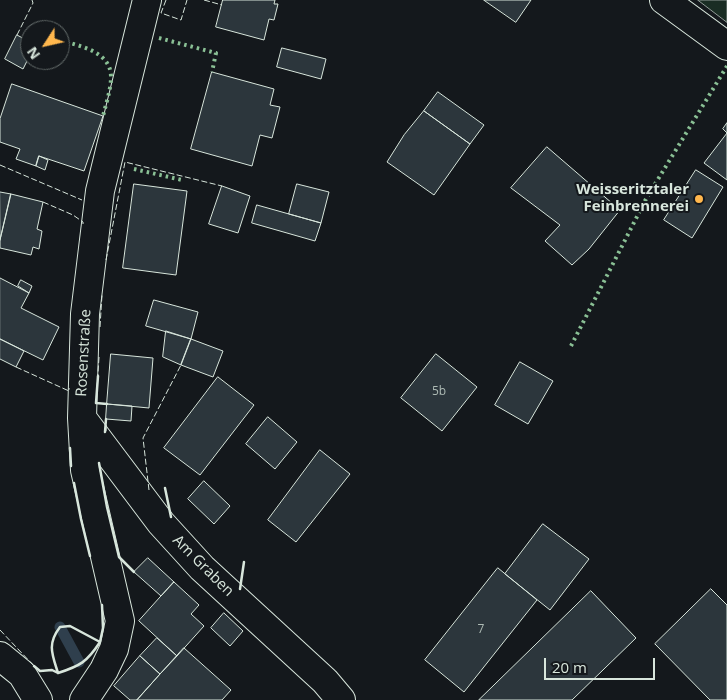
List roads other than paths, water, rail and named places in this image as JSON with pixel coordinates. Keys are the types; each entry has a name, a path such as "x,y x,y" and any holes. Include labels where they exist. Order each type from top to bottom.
{"street":[{"name":"Rosenstraße","path":"84,700 114,649 120,621 85,470 82,418 85,314 100,191 147,0"},
{"path":"664,0 727,46"},
{"name":"Am Graben","path":"82,418 160,523 209,574 325,681 340,700"},
{"path":"0,656 22,674 38,700"}],"waterway":[{"path":"60,627 79,662"}],"place":[{"name":"Weisseritztaler Feinbrennerei","path":"699,199"}]}
